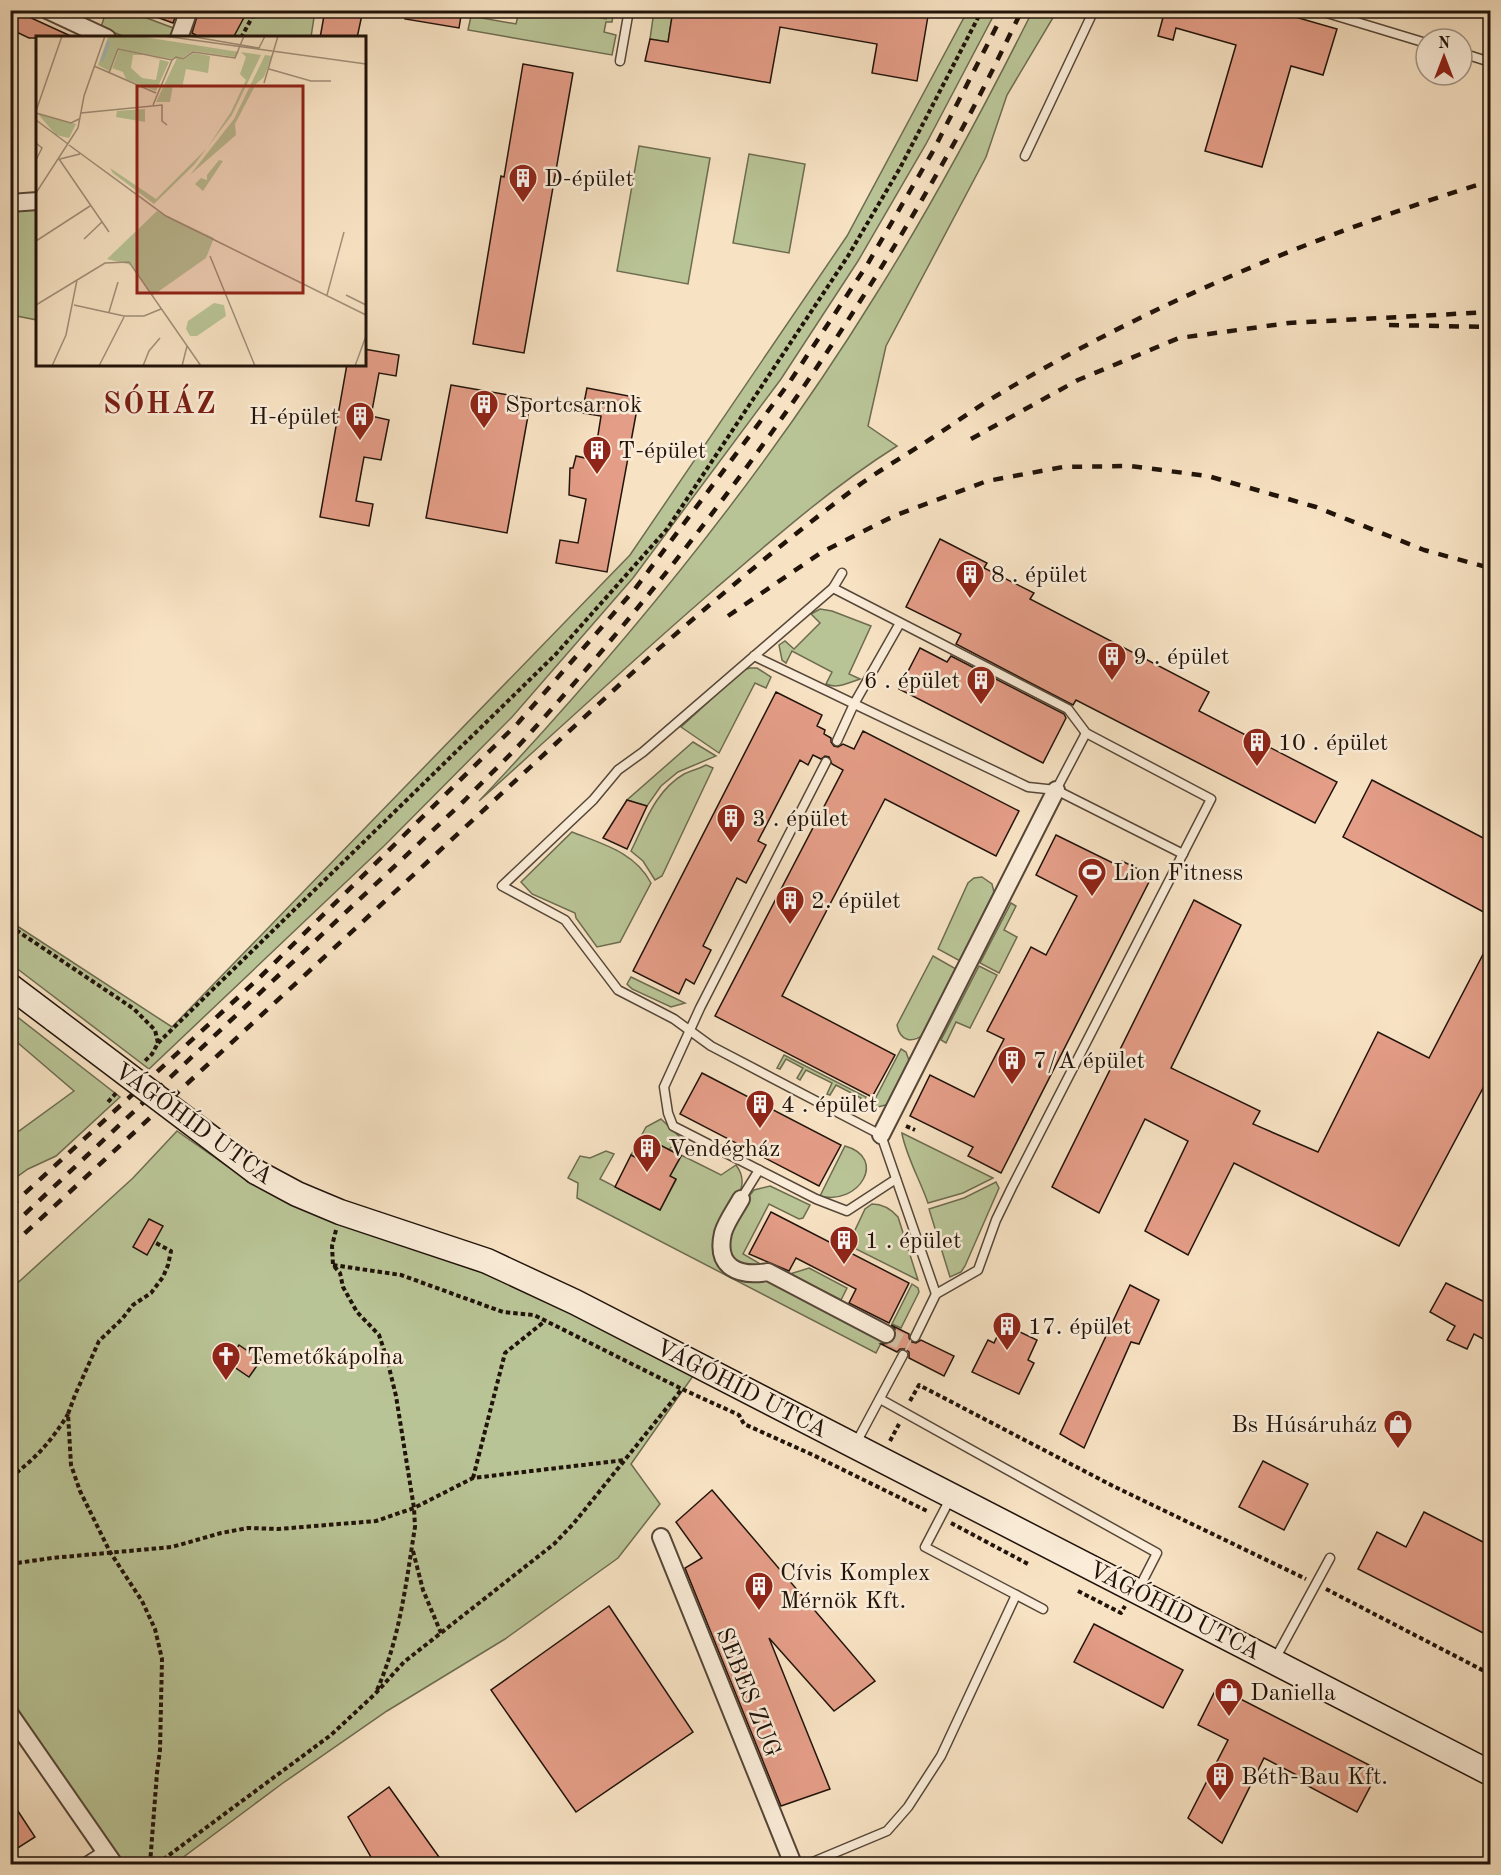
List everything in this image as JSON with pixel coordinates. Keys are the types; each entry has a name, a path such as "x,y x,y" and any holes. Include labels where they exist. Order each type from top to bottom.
{"main road":[{"name":"VÁGÓHÍD UTCA","path":"10,986 256,1172 297,1194 340,1212 487,1261 575,1302 1491,1773"}],"street":[{"path":"47,10 103,36"},
{"path":"179,36 189,10"},
{"path":"10,203 36,201"},
{"path":"881,1135 1056,790"},
{"path":"741,1199 724,1231 722,1245 724,1259 731,1268 741,1273 768,1272 886,1334"},
{"name":"SEBES ZUG","path":"661,1537 793,1864"},
{"path":"10,1714 114,1864"}],"lane":[{"path":"620,61 629,10"},
{"path":"1025,156 1094,10"},
{"path":"1317,10 1414,39"},
{"path":"1474,57 1491,62"},
{"path":"842,573 833,588 644,752 618,770 593,800 502,886 565,920 618,990 674,1019 711,1046 881,1135 936,1294"},
{"path":"833,588 1068,709 1086,733 1211,799 1012,1187 996,1220 978,1270 936,1294 915,1336"},
{"path":"837,741 900,623"},
{"path":"754,656 1028,787 1056,790 1183,854"},
{"path":"1056,790 1086,733"},
{"path":"826,762 664,1087 668,1113 673,1126 816,1199 847,1211 896,1179"},
{"path":"741,1199 759,1170"},
{"path":"854,1446 903,1356"},
{"path":"880,1399 1157,1552 1137,1591"},
{"path":"951,1496 925,1547 1043,1609"},
{"path":"1274,1661 1330,1558"},
{"path":"808,1864 887,1831 908,1807 941,1756 1016,1595"},
{"path":"82,1864 104,1850"}],"path":[{"path":"242,36 256,10"},
{"path":"137,1070 152,1054 158,1043 556,654 668,529 848,256 900,168 982,10"},
{"path":"10,926 134,1009 155,1030 158,1043"},
{"path":"108,1102 123,1086"},
{"path":"902,1124 915,1130"},
{"path":"10,1477 42,1451 58,1431 68,1414 99,1341 133,1305 151,1293 163,1277 171,1251 154,1242"},
{"path":"332,1246 333,1265 340,1273 342,1287 357,1312 379,1335 387,1359 396,1396 414,1508 415,1527 396,1638 389,1663 375,1694"},
{"path":"333,1265 401,1275 503,1312 534,1315 682,1389 738,1414 744,1424 940,1517 1028,1564"},
{"path":"473,1478 505,1353 545,1321"},
{"path":"919,1385 1113,1486 1316,1584 1491,1674"},
{"path":"157,1864 331,1735 375,1694 404,1662 554,1544 574,1523 682,1389"},
{"path":"68,1414 71,1465 80,1491 110,1552 142,1601 155,1629 162,1659 160,1750 150,1864"},
{"path":"10,1564 172,1547 248,1528 289,1528 376,1521 414,1508 473,1478 625,1460"},
{"path":"412,1547 423,1590 441,1633"},
{"path":"1078,1591 1121,1613"}],"green space":[{"path":"614,10 612,22 606,22 604,32 616,35 612,55 468,30 471,16 516,24 519,11 565,11 606,19 608,11"},
{"path":"968,10 996,11 926,144 858,261 781,379 633,578 512,717 385,845 149,1069 11,964 11,922 172,1027 630,555 847,236"},
{"path":"1033,10 1057,11 1007,95 986,157 886,346 868,426 897,446 826,496 759,551 655,641 479,801 534,742 639,621 690,559 786,430 832,364 938,191"},
{"path":"88,11 128,11 176,29 172,36 123,36 101,27 104,18"},
{"path":"204,11 315,11 311,36 186,36 188,30 192,32"},
{"path":"654,11 673,11 668,42 650,39"},
{"path":"639,146 710,158 688,284 617,271"},
{"path":"749,154 805,164 789,253 733,243"},
{"path":"36,209 36,320 11,315 10,211"},
{"path":"820,609 832,611 871,626 849,674 860,679 834,686 826,684 832,672 792,651 786,663 782,660 779,645 785,641 794,649 820,623 811,614"},
{"path":"757,668 771,677 766,688 755,683 719,753 681,727 743,670"},
{"path":"693,742 716,756 678,772 661,786 647,806 627,800"},
{"path":"706,765 713,768 662,876 655,880 643,861 631,851 652,808 665,789 684,774"},
{"path":"572,832 627,856 644,872 651,883 620,942 597,947 576,918 575,913 532,894 521,882"},
{"path":"982,877 992,884 994,892 960,961 938,949 968,883 974,878"},
{"path":"1011,903 1016,906 1004,930 1017,937 999,973 980,963"},
{"path":"933,956 956,969 924,1034 911,1040 904,1038 897,1025"},
{"path":"979,966 997,975 970,1028 956,1022 946,1043 941,1040"},
{"path":"631,977 685,1003 671,1007 632,989 627,984"},
{"path":"11,1012 120,1097 56,1156 28,1169 11,1181 11,1137 74,1091 11,1037"},
{"path":"901,1049 906,1052 911,1066 893,1103 878,1107 872,1105"},
{"path":"784,1055 866,1097 859,1110 856,1109 861,1098 836,1085 830,1095 827,1094 832,1083 806,1070 800,1080 797,1078 803,1068 786,1059 780,1069 777,1068"},
{"path":"661,1119 682,1139 669,1149 721,1175 736,1165 741,1173 741,1188 720,1227 718,1261 766,1277 883,1339 876,1353 577,1198 578,1183 568,1178 580,1156 590,1158 606,1151 614,1154 600,1179 660,1210 676,1180 670,1176 681,1156 647,1139 637,1158 631,1155 646,1127"},
{"path":"177,1131 250,1182 360,1229 483,1273 590,1319 693,1376 631,1464 660,1504 618,1558 505,1639 387,1711 283,1783 174,1864 113,1864 11,1715 11,1289 133,1178"},
{"path":"902,1133 993,1178 963,1193 928,1203 907,1152"},
{"path":"845,1146 858,1152 865,1160 866,1170 863,1179 856,1188 846,1194 834,1197 820,1196"},
{"path":"996,1182 999,1188 965,1266 961,1272 950,1277 929,1209 964,1198"},
{"path":"770,1186 810,1205 803,1218 799,1219 769,1204 743,1254 764,1266 753,1269 729,1258 729,1235 754,1190"},
{"path":"872,1204 887,1207 898,1217 918,1280 848,1245 865,1209"},
{"path":"809,1268 847,1288 841,1300 790,1274"},
{"path":"912,1284 918,1288 919,1292 901,1328 892,1324"}],"building":[{"path":"10,10 14,10 71,36 29,38 10,29"},
{"path":"144,10 178,10 173,23 143,12"},
{"path":"199,10 248,10 234,36 197,36 192,33"},
{"path":"325,10 363,10 357,36 320,36"},
{"path":"406,10 462,10 459,28 405,19"},
{"path":"673,10 929,10 917,81 872,73 877,44 780,27 770,83 645,61 650,39 668,42"},
{"path":"1165,10 1271,10 1337,29 1323,75 1291,66 1262,167 1205,151 1236,45 1176,28 1173,40 1158,36"},
{"name":"D-épület","path":"523,64 573,73 524,353 473,344 501,176 504,177"},
{"name":"H-épület","path":"366,349 399,355 396,376 379,373 371,416 389,420 381,460 364,457 356,501 373,504 369,526 320,517 347,366 366,366"},
{"name":"Sportcsarnok","path":"451,385 531,399 507,533 426,518"},
{"name":"T-épület","path":"587,388 639,398 607,572 556,563 560,540 578,543 586,499 569,495 570,468 573,468 576,456 594,460 601,416 582,413"},
{"path":"940,539 987,563 984,568 1034,593 1030,599 1209,692 1199,711 1337,782 1315,823 1076,700 1073,705 956,644 961,634 906,607"},
{"name":"6 . épület","path":"920,648 947,662 951,656 1064,714 1066,718 1043,763 899,689"},
{"name":"2. épület","path":"776,692 822,715 817,726 825,730 824,734 831,738 834,746 838,747 843,744 854,749 863,731 1019,811 996,856 885,799 782,996 895,1055 872,1097 715,1016 843,770 832,764 829,757 825,756 821,759 813,755 808,765 800,760 758,841 766,845 746,883 737,878 703,946 711,950 694,984 686,979 679,994 633,971"},
{"path":"1372,780 1491,842 1491,916 1343,837"},
{"path":"627,800 647,806 627,849 603,838"},
{"path":"1056,835 1119,866 1122,861 1152,876 1001,1173 968,1156 973,1147 910,1116 930,1075 974,1097 1004,1039 987,1031 1031,947 1046,955 1077,896 1036,875"},
{"path":"1194,900 1241,925 1171,1068 1260,1111 1253,1124 1318,1152 1378,1032 1429,1058 1491,939 1491,1073 1399,1246 1234,1163 1188,1255 1145,1231 1188,1141 1145,1119 1099,1213 1052,1187"},
{"name":"4 . épület","path":"702,1073 841,1145 819,1186 680,1114"},
{"name":"Vendégház","path":"647,1138 681,1156 670,1176 676,1179 660,1210 615,1187 631,1155 637,1158"},
{"name":"1 . épület","path":"771,1212 909,1283 889,1323 849,1303 856,1289 796,1258 789,1271 749,1254"},
{"path":"149,1219 163,1226 147,1255 133,1247"},
{"path":"1446,1283 1491,1305 1491,1343 1474,1334 1467,1349 1447,1340 1455,1326 1430,1312"},
{"path":"1130,1285 1159,1300 1139,1344 1131,1342 1084,1448 1060,1434"},
{"name":"17. épület","path":"1003,1324 1037,1340 1028,1360 1034,1363 1019,1394 972,1372 988,1340 994,1343"},
{"path":"891,1325 909,1334 912,1342 916,1343 921,1340 954,1356 944,1376 909,1358 909,1352 905,1349 897,1352 881,1344 891,1343 896,1338 895,1329"},
{"path":"239,1345 261,1360 249,1377 227,1362"},
{"path":"1263,1461 1308,1484 1284,1530 1239,1507"},
{"name":"Cívis Komplex Mérnök Kft.","path":"712,1490 875,1681 834,1711 769,1638 830,1789 781,1806 685,1568 702,1558 676,1522"},
{"path":"1424,1512 1491,1546 1491,1637 1358,1569 1377,1532 1406,1547"},
{"path":"609,1606 693,1732 576,1812 491,1690"},
{"path":"1094,1624 1183,1670 1163,1708 1074,1662"},
{"path":"1217,1687 1379,1770 1357,1812 1306,1785 1308,1781 1264,1758 1222,1843 1188,1818 1228,1740 1198,1725"},
{"path":"389,1787 444,1864 375,1864 348,1817"},
{"path":"10,1799 35,1837 10,1853"}],"tunnel":[{"path":"886,1334 909,1346"}],"railway":[{"path":"10,1207 257,980 518,723 635,589 789,383 867,265 932,153 1005,10"},
{"path":"10,1228 464,801 516,749 591,664 648,595 756,454 856,307 958,136 1022,10"},
{"path":"10,1247 655,652 783,544 862,483 1001,393 1059,360 1178,300 1301,247 1364,223 1490,181"},
{"path":"971,439 1078,380 1179,338 1289,323 1490,312"},
{"path":"1389,325 1490,327"},
{"path":"728,616 822,552 894,516 987,481 1063,467 1130,466 1208,476 1316,507 1424,550 1490,568"}],"place":[{"name":"D-épület","path":"523,204"},
{"name":"Sportcsarnok","path":"484,430"},
{"name":"H-épület","path":"360,442"},
{"name":"T-épület","path":"597,476"},
{"name":"8 . épület","path":"970,600"},
{"name":"9 . épület","path":"1112,682"},
{"name":"6 . épület","path":"981,706"},
{"name":"10 . épület","path":"1257,768"},
{"name":"3 . épület","path":"731,844"},
{"name":"Lion Fitness","path":"1092,898"},
{"name":"2. épület","path":"790,926"},
{"name":"7/A épület","path":"1012,1086"},
{"name":"4 . épület","path":"760,1130"},
{"name":"Vendégház","path":"647,1174"},
{"name":"1 . épület","path":"844,1266"},
{"name":"17. épület","path":"1007,1352"},
{"name":"Temetőkápolna","path":"226,1382"},
{"name":"Bs Húsáruház","path":"1398,1450"},
{"name":"Cívis Komplex Mérnök Kft.","path":"759,1612"},
{"name":"Daniella","path":"1229,1718"},
{"name":"Béth-Bau Kft.","path":"1220,1802"}],"district":[{"name":"SÓHÁZ","path":"160,403"}]}
